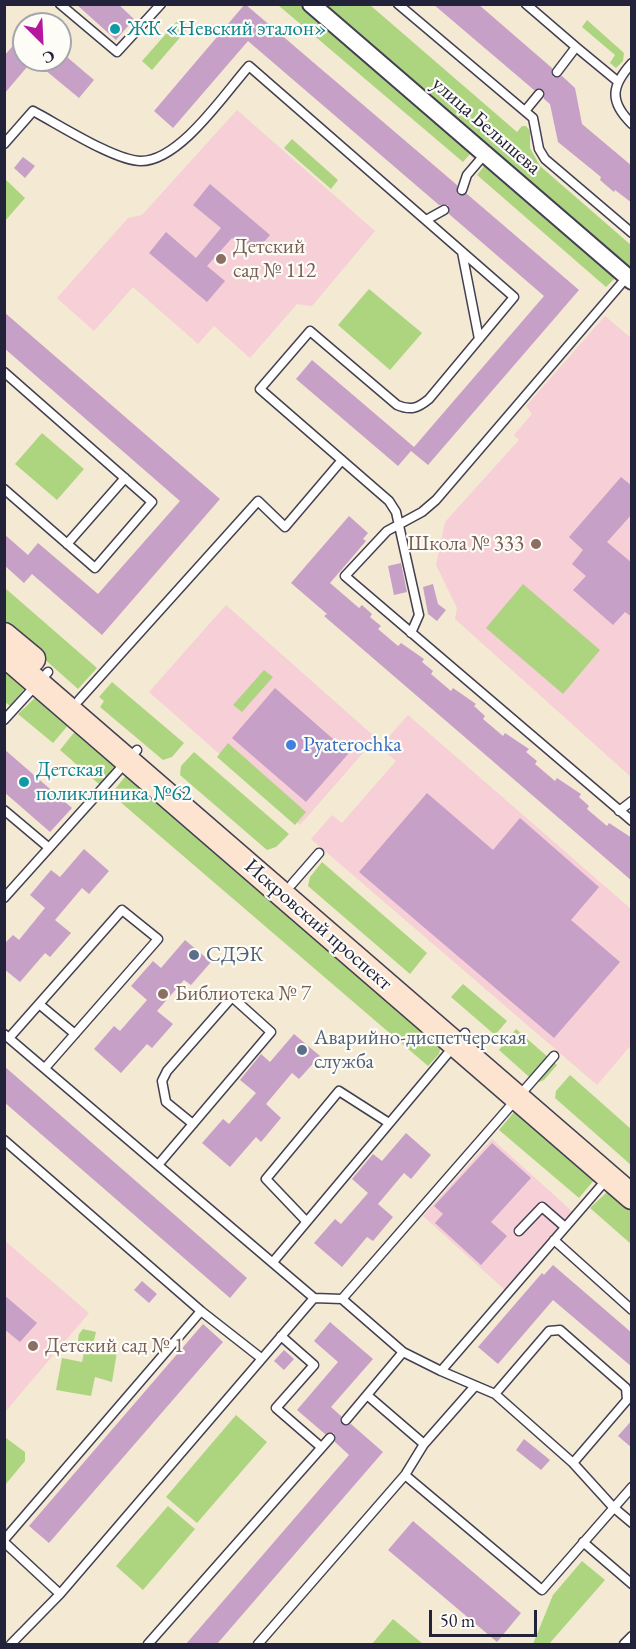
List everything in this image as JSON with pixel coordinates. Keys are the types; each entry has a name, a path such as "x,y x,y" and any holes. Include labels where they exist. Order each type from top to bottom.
{"street":[{"name":"улица Белышева","path":"311,4 629,279"},
{"name":"Искровский проспект","path":"4,635 43,678 133,755 292,884 460,1039"},
{"name":"Искровский проспект","path":"4,654 79,700 159,782 620,1177 632,1197"}],"lane":[{"path":"60,4 117,52 161,4"},
{"path":"398,4 533,118 539,149 545,159 632,233"},
{"path":"526,4 616,80"},
{"path":"557,72 576,47"},
{"path":"632,63 616,80 617,101 623,116 632,124"},
{"path":"4,144 33,111 113,153 141,161 164,155 184,141 249,66 514,297 429,399 419,407 407,410 397,405 310,331 260,390 389,501 400,523 419,615 411,633"},
{"path":"525,111 539,94"},
{"path":"462,190 466,175 485,154"},
{"path":"426,220 444,210"},
{"path":"462,251 479,339"},
{"path":"629,279 436,500 422,512 400,523 377,540 345,576 632,821"},
{"path":"4,372 152,502 94,568 4,489"},
{"path":"79,700 258,501 285,527 342,460"},
{"path":"67,544 124,478"},
{"path":"4,720 43,678"},
{"path":"4,898 133,755"},
{"path":"619,811 632,801"},
{"path":"4,810 48,847"},
{"path":"292,884 319,853"},
{"path":"45,1068 158,939 122,910 39,1004 7,1036 314,1298 342,1299 403,1352 495,1394 573,1463 613,1507 632,1523"},
{"path":"158,1165 193,1124 271,1032 232,997 167,1071 162,1082 166,1102 193,1124"},
{"path":"39,1004 75,1034"},
{"path":"273,1262 460,1039"},
{"path":"342,1299 554,1056"},
{"path":"306,1221 266,1179 339,1091 389,1123"},
{"path":"4,1140 201,1311 261,1358"},
{"path":"441,1371 565,1227 620,1177"},
{"path":"519,1231 542,1207 565,1227"},
{"path":"554,1239 632,1310"},
{"path":"11,1644 60,1594 314,1298"},
{"path":"60,1594 4,1541 201,1311"},
{"path":"495,1394 549,1331 560,1330 626,1388 627,1400 573,1463"},
{"path":"281,1336 314,1365 276,1408 321,1447"},
{"path":"346,1420 403,1352"},
{"path":"258,1644 405,1475 424,1444 475,1386"},
{"path":"366,1395 424,1444"},
{"path":"148,1644 330,1438"},
{"path":"405,1475 542,1590 632,1487"},
{"path":"583,1542 632,1584"},
{"path":"624,1644 632,1636"}],"shaded area":[{"name":"Детский сад № 112","path":"237,110 375,231 312,306 297,304 250,358 214,326 198,344 133,287 94,331 57,298 128,218 142,215"},
{"name":"Школа № 333","path":"605,316 631,338 631,777 455,619 457,608 436,565 445,522 519,440 514,435 532,414 526,406"},
{"path":"226,605 376,738 300,825 149,692"},
{"path":"408,715 631,909 631,1045 597,1085 311,839 332,815 342,823 396,761 380,747"},
{"path":"492,1139 574,1213 505,1290 423,1216"},
{"name":"Детский сад № 1","path":"5,1241 89,1313 5,1412"}],"green space":[{"path":"278,5 300,5 471,153 463,162"},
{"path":"325,5 370,5 517,132 522,126 526,126 530,131 530,148 540,166 631,245 631,270"},
{"path":"179,19 189,27 152,70 142,61"},
{"path":"587,20 624,53 623,61 616,68 610,63 615,55 582,27"},
{"path":"292,139 338,180 331,189 284,148"},
{"path":"485,165 615,278 606,287 477,175"},
{"path":"5,179 25,198 5,221"},
{"path":"369,289 422,333 390,370 338,325"},
{"path":"42,433 84,469 57,500 15,464"},
{"path":"523,584 600,650 563,694 486,628"},
{"path":"5,588 97,668 78,689 5,624"},
{"path":"4,666 26,687 10,706 5,702"},
{"path":"264,670 273,677 242,712 233,705"},
{"path":"112,682 184,743 172,757 163,760 100,707 104,701 99,697"},
{"path":"36,697 70,723 53,743 18,714"},
{"path":"77,729 118,764 100,785 60,750"},
{"path":"228,743 306,812 295,825 217,757"},
{"path":"194,752 289,834 276,847 267,850 180,775 181,766"},
{"path":"128,773 441,1046 439,1054 428,1066 111,794"},
{"path":"322,862 427,953 410,974 308,886 310,877"},
{"path":"463,984 507,1021 495,1035 451,997"},
{"path":"516,1029 557,1065 544,1080 536,1083 499,1050"},
{"path":"570,1075 631,1129 631,1165 555,1098 556,1091"},
{"path":"515,1111 595,1179 579,1198 499,1130"},
{"path":"607,1192 631,1208 631,1244 590,1208"},
{"path":"83,1329 96,1332 93,1344 117,1352 112,1382 95,1377 91,1396 56,1390 62,1358 82,1362 85,1348 77,1347 79,1334"},
{"path":"236,1415 267,1442 197,1523 166,1497"},
{"path":"6,1438 25,1452 25,1461 5,1485"},
{"path":"168,1506 195,1529 143,1590 116,1566"},
{"path":"582,1561 605,1580 549,1644 533,1644 553,1595"},
{"path":"393,1619 423,1644 372,1644"}],"building":[{"name":"ЖК «Невский эталон»","path":"76,4 118,4 134,19 116,40"},
{"path":"245,4 457,185 458,195 467,194 579,290 428,465 411,451 398,466 296,379 312,360 414,447 544,296 449,214 448,205 439,205 248,41 173,128 154,111"},
{"path":"433,4 478,4 552,68 553,77 562,76 575,88 582,124 632,166 632,203 615,190 614,192 600,180 601,177 558,142 550,104 544,99 543,90 534,90"},
{"path":"12,47 12,72 23,72 4,94 4,56"},
{"path":"72,61 94,80 79,98 48,72 72,72"},
{"path":"23,157 35,166 25,178 14,168"},
{"path":"210,184 270,235 253,255 232,238 207,266 225,281 207,302 149,253 166,232 196,258 221,228 193,205"},
{"path":"4,312 220,499 102,635 32,574 24,583 4,565 4,534 28,555 38,543 98,594 180,501 4,348"},
{"path":"621,477 632,486 632,514 607,542 632,563 632,617 625,612 613,625 573,590 586,576 572,564 583,550 569,537"},
{"path":"349,516 368,533 363,539 366,541 330,583 359,608 362,605 372,614 370,617 381,626 378,629 398,646 401,643 424,659 422,662 433,671 431,674 451,691 453,688 476,704 474,706 485,716 483,719 503,736 505,733 529,749 526,752 537,761 535,764 555,781 557,778 581,794 579,797 589,806 587,809 607,826 609,823 632,838 632,881 324,616 327,614 291,583"},
{"path":"401,563 407,592 394,595 388,566"},
{"path":"433,584 438,604 446,610 437,621 428,614 423,587"},
{"name":"Pyaterochka","path":"275,688 349,753 306,802 232,738"},
{"name":"Детская поликлиника №62","path":"4,749 72,808 50,832 4,792"},
{"path":"427,793 493,850 520,818 599,887 571,920 620,962 554,1038 359,872"},
{"path":"84,849 109,871 89,894 82,888 55,920 71,933 50,957 45,953 20,982 4,969 4,944 13,935 19,940 45,908 30,895 51,870 60,877"},
{"path":"185,940 211,962 191,985 184,980 157,1011 173,1024 152,1048 147,1044 121,1073 94,1049 114,1026 120,1031 147,1000 131,986 153,961 161,968"},
{"path":"294,1034 320,1056 299,1079 292,1073 266,1104 281,1118 261,1142 256,1137 230,1167 202,1143 223,1119 229,1124 256,1093 240,1080 261,1054 270,1062"},
{"path":"4,1066 247,1278 230,1298 4,1102"},
{"path":"406,1133 431,1155 411,1179 404,1173 378,1204 393,1217 373,1241 367,1237 342,1267 314,1243 335,1219 341,1224 368,1193 352,1179 373,1154 382,1161"},
{"path":"492,1143 531,1178 491,1222 507,1236 481,1265 435,1223 443,1214 434,1206"},
{"path":"553,1265 632,1333 632,1367 553,1300 498,1364 478,1347 542,1273 544,1275"},
{"path":"142,1281 157,1294 149,1303 134,1290"},
{"path":"4,1295 37,1323 20,1342 4,1329"},
{"path":"330,1322 373,1359 331,1407 341,1416 342,1424 351,1424 383,1452 217,1644 186,1644 349,1455 335,1442 334,1433 325,1434 297,1410 338,1362 314,1341"},
{"path":"203,1324 223,1342 49,1543 29,1526"},
{"path":"284,1350 294,1359 284,1370 274,1361"},
{"path":"632,1420 632,1448 618,1436"},
{"path":"524,1439 550,1460 541,1470 516,1450"},
{"path":"413,1521 521,1613 497,1642 388,1550"}],"place":[{"name":"ЖК «Невский эталон»","path":"115,29"},
{"name":"Детский сад № 112","path":"221,259"},
{"name":"Школа № 333","path":"536,544"},
{"name":"Pyaterochka","path":"291,745"},
{"name":"Детская поликлиника №62","path":"24,782"},
{"name":"СДЭК","path":"194,955"},
{"name":"Библиотека № 7","path":"163,994"},
{"name":"Аварийно-диспетчерская служба","path":"302,1050"},
{"name":"Детский сад № 1","path":"33,1346"}]}
